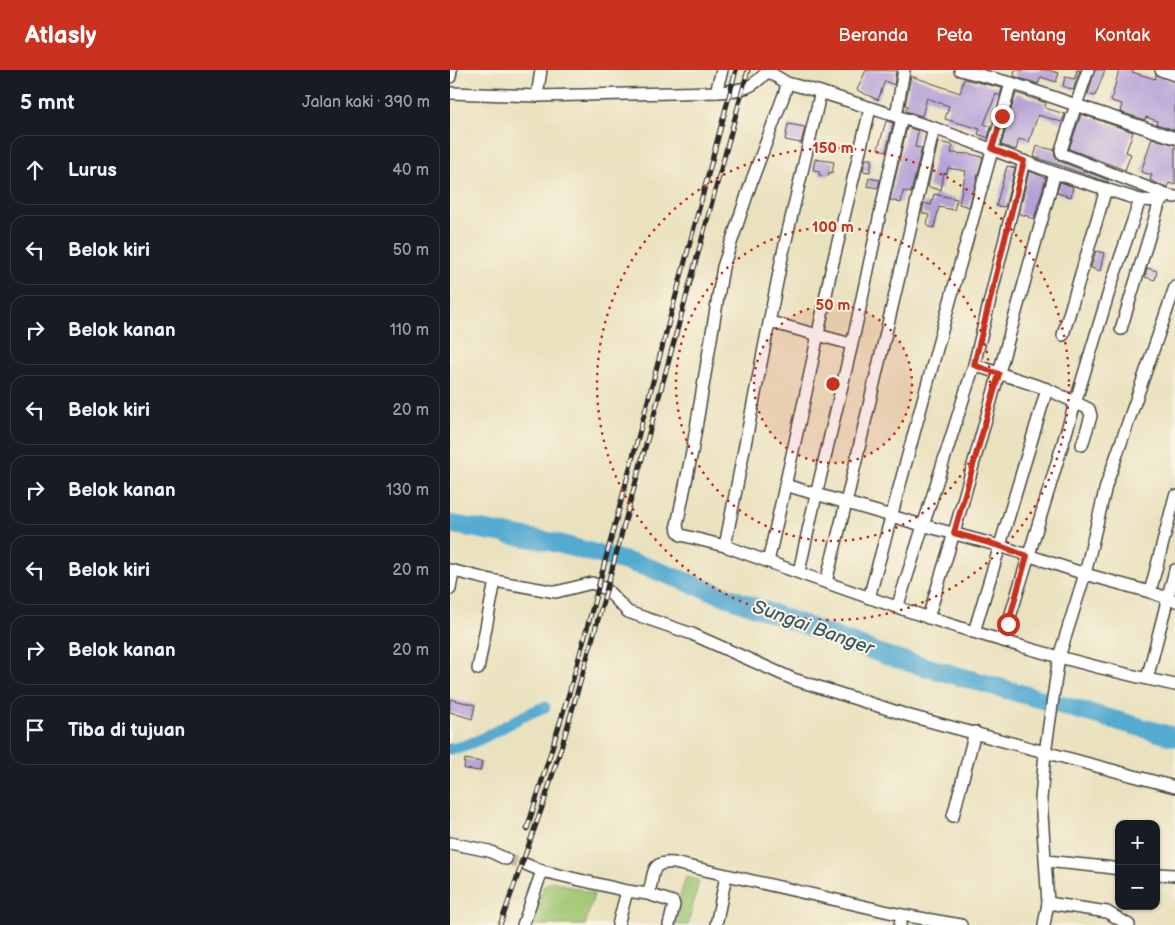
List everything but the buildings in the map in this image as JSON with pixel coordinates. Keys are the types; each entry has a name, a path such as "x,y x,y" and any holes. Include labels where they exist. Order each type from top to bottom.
{"street":[{"path":"450,77 451,70"},
{"path":"538,96 541,70"},
{"path":"716,92 722,70"},
{"path":"798,572 852,344 888,176 899,117 904,70"},
{"path":"960,70 1011,83 1175,138"},
{"path":"1088,70 1061,150 1062,154 1168,198"},
{"path":"450,93 538,96 716,92 742,90 775,76 870,109 934,128 1055,173 1140,200 1168,198"},
{"path":"775,76 782,101 752,180 723,267 694,443 677,526 678,532 681,535 725,546 897,608 1002,640 1059,661 1175,685"},
{"path":"869,598 1011,83"},
{"path":"725,546 782,256 820,92"},
{"path":"768,562 830,275 870,109"},
{"path":"826,582 934,128"},
{"path":"897,608 974,365 1024,161"},
{"path":"928,618 954,533 1055,173"},
{"path":"1063,335 1106,189"},
{"path":"1121,329 1168,198"},
{"path":"1002,640 1112,282 1140,200"},
{"path":"1044,925 1048,903 1041,799 1059,661 1085,574 1106,486 1175,287"},
{"path":"770,322 852,344"},
{"path":"974,365 1047,389 1089,410 1091,412 1082,445"},
{"path":"974,632 1047,389"},
{"path":"786,485 1000,546 1171,600"},
{"path":"1150,592 1175,496"},
{"path":"1147,679 1171,600 1175,570"},
{"path":"450,589 452,571 556,592 592,583 606,589 628,612 692,634 793,679 910,716 1046,750 1175,787"},
{"path":"478,669 495,581"},
{"path":"953,816 974,732"},
{"path":"450,843 489,852 506,859"},
{"path":"1046,861 1105,866 1115,869"},
{"path":"648,894 653,872 660,863 674,863 901,920 961,925"},
{"path":"525,864 542,871 627,891 648,894 673,902 669,925"},
{"path":"523,925 542,871"},
{"path":"1160,874 1175,876"},
{"path":"716,925 726,876"},
{"path":"618,925 627,891"},
{"path":"1048,903 1107,912 1129,925"}],"green space":[{"path":"686,876 699,881 688,925 672,925"},
{"path":"552,881 594,894 585,925 531,925 544,886"}],"waterway":[{"name":"Sungai Banger","path":"450,524 552,542 647,567 887,656 1175,737"},
{"path":"450,749 487,736 521,717 545,707"}],"tunnel":[{"path":"506,859 525,864"}],"railway":[{"path":"527,829 570,690 736,70"},
{"path":"500,925 543,805 565,735 748,70"}],"route":[{"path":"1002,116 992,149 1024,161 974,365 999,374 954,533 1027,556 1008,624"}]}
